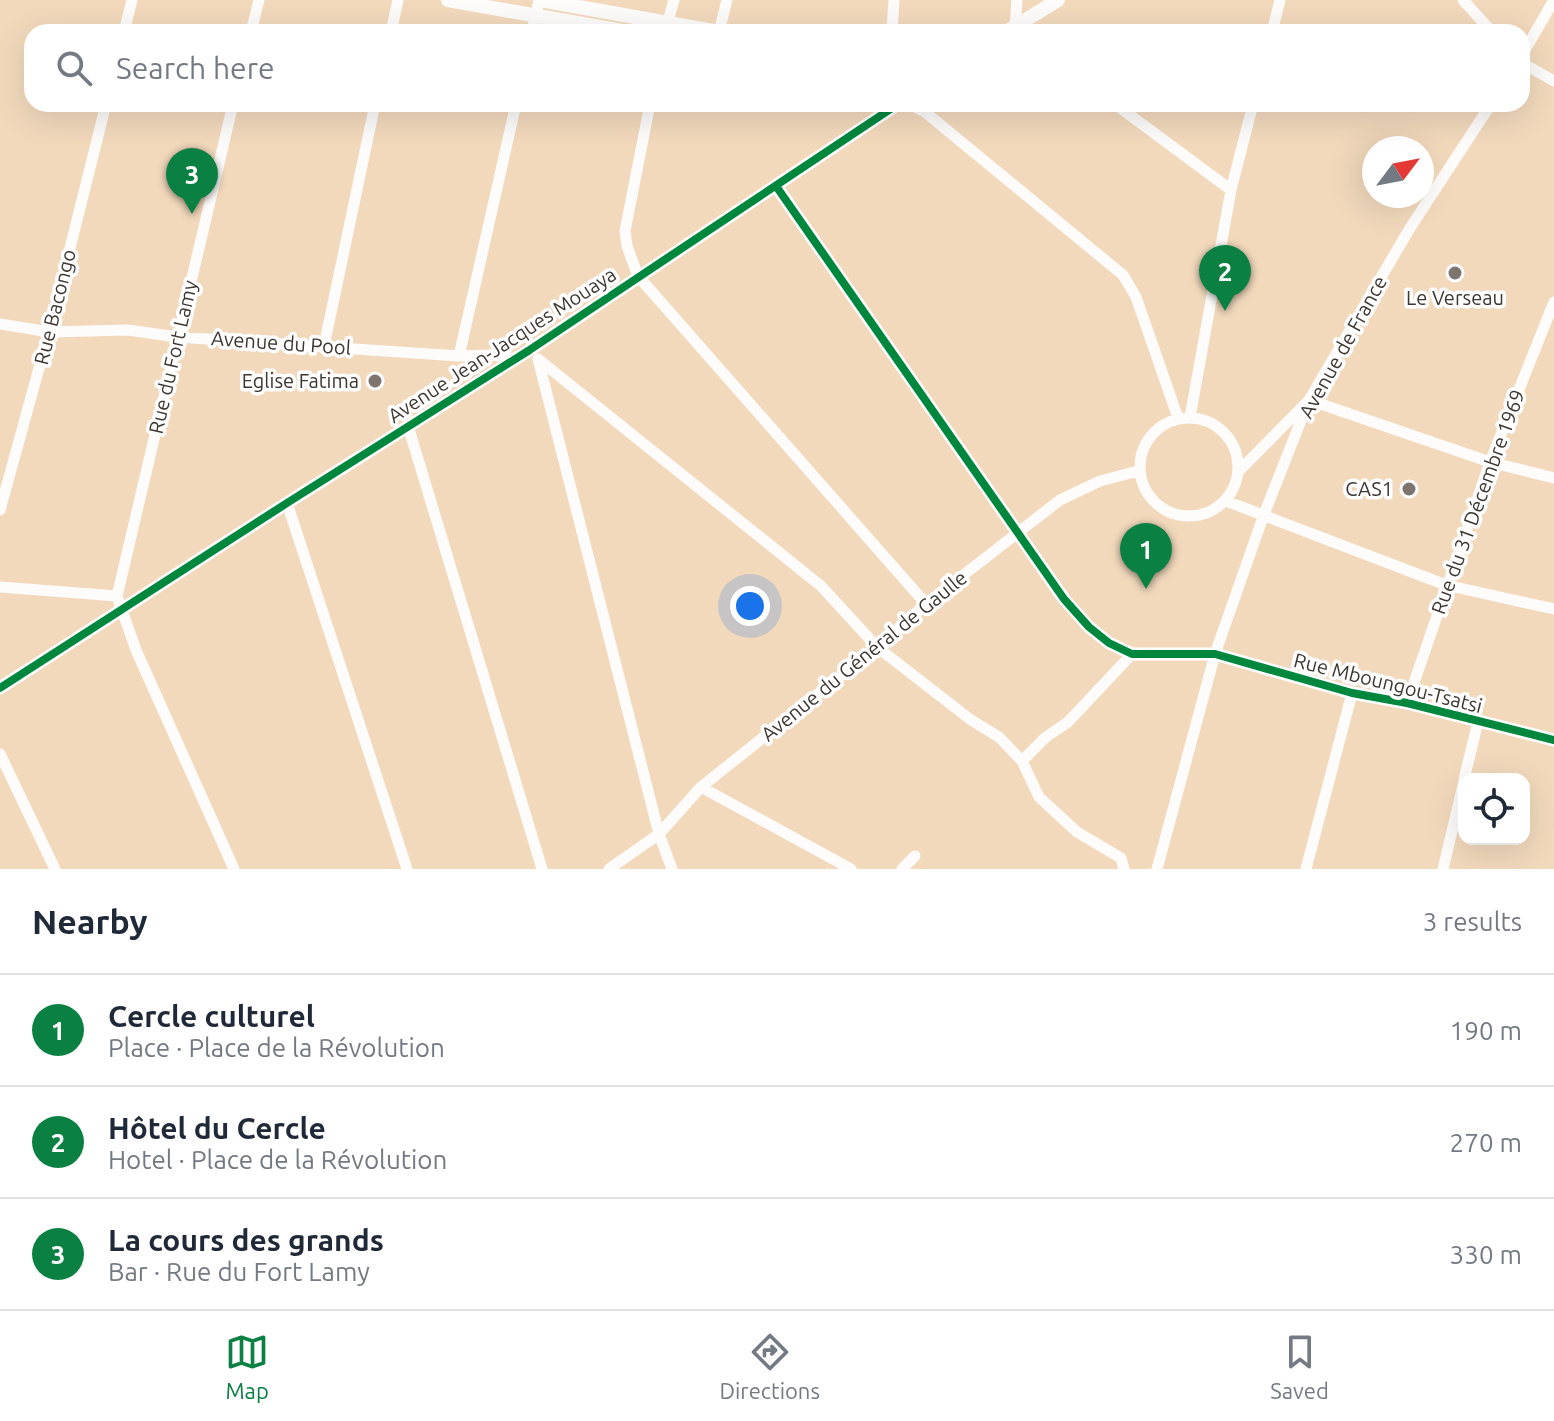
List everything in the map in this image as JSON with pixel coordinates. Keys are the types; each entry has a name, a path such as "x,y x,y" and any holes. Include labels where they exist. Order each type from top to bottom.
{"street":[{"path":"126,24 132,0"},
{"path":"253,24 259,0"},
{"path":"393,24 398,0"},
{"path":"448,0 582,24"},
{"path":"534,24 540,0 653,24"},
{"path":"668,24 674,0"},
{"path":"721,24 727,0"},
{"path":"892,24 894,0"},
{"path":"1014,24 1017,0"},
{"path":"1023,24 1058,0"},
{"path":"1274,24 1280,0"},
{"path":"1463,0 1485,24"},
{"path":"1530,41 1554,0"},
{"path":"1530,68 1554,81"},
{"name":"Rue Bacongo","path":"0,510 49,332 104,112"},
{"name":"Rue du Fort Lamy","path":"117,596 231,112"},
{"path":"324,346 373,112"},
{"path":"459,356 514,112"},
{"path":"648,112 625,231 638,276 926,604"},
{"name":"Avenue Jean-Jacques Mouaya","path":"0,688 515,359 533,355 638,276 886,112"},
{"path":"928,112 1123,275 1136,297 1184,418"},
{"path":"1126,112 1231,190"},
{"path":"1184,418 1231,190 1251,112"},
{"name":"Avenue de France","path":"1157,869 1215,654 1263,517 1309,400 1410,228 1486,112"},
{"path":"776,186 1064,599 1089,627 1109,643 1132,654 1068,722 1046,737 1022,761"},
{"name":"Rue du 31 Décembre 1969","path":"1407,703 1490,462 1554,302"},
{"name":"Avenue du Pool","path":"0,324 49,332 128,330 177,337 459,356 494,355 515,359"},
{"path":"533,355 821,586 877,647 971,720 999,737 1022,761 1039,797 1077,832 1121,858 1124,869"},
{"path":"533,355 659,834 672,869"},
{"path":"1239,471 1309,400 1490,462 1554,478"},
{"path":"1184,418 1206,420 1225,434 1237,455 1239,471 1235,487 1226,501 1214,510 1187,517 1160,507 1150,497 1138,471 1141,453 1149,437 1162,425 1184,418"},
{"path":"408,426 542,869"},
{"name":"Avenue du Général de Gaulle","path":"609,869 659,834 701,787 877,647 926,604 1060,500 1100,481 1138,471"},
{"path":"1226,501 1446,585 1554,609"},
{"path":"287,503 407,869"},
{"path":"0,587 117,596 136,650 234,869"},
{"name":"Rue Mboungou-Tsatsi","path":"1132,654 1215,654 1352,693 1407,703 1554,740"},
{"path":"1306,869 1352,693"},
{"path":"1466,773 1478,722"},
{"path":"0,754 55,869"},
{"path":"701,787 851,869"},
{"path":"1443,869 1458,805"},
{"path":"902,869 915,856"}],"shaded area":[{"path":"0,0 1554,0 1554,869 0,869"}],"cycle path":[{"path":"0,688 528,351 886,112"},
{"path":"776,186 1064,599 1089,627 1109,643 1132,654 1215,654 1352,693 1407,703 1554,740"}],"place":[{"name":"La cours des grands","path":"192,214"},
{"name":"Le Verseau","path":"1455,273"},
{"name":"Hôtel du Cercle","path":"1225,311"},
{"name":"Eglise Fatima","path":"375,381"},
{"name":"CAS1","path":"1409,489"},
{"name":"Cercle culturel","path":"1146,589"}]}
